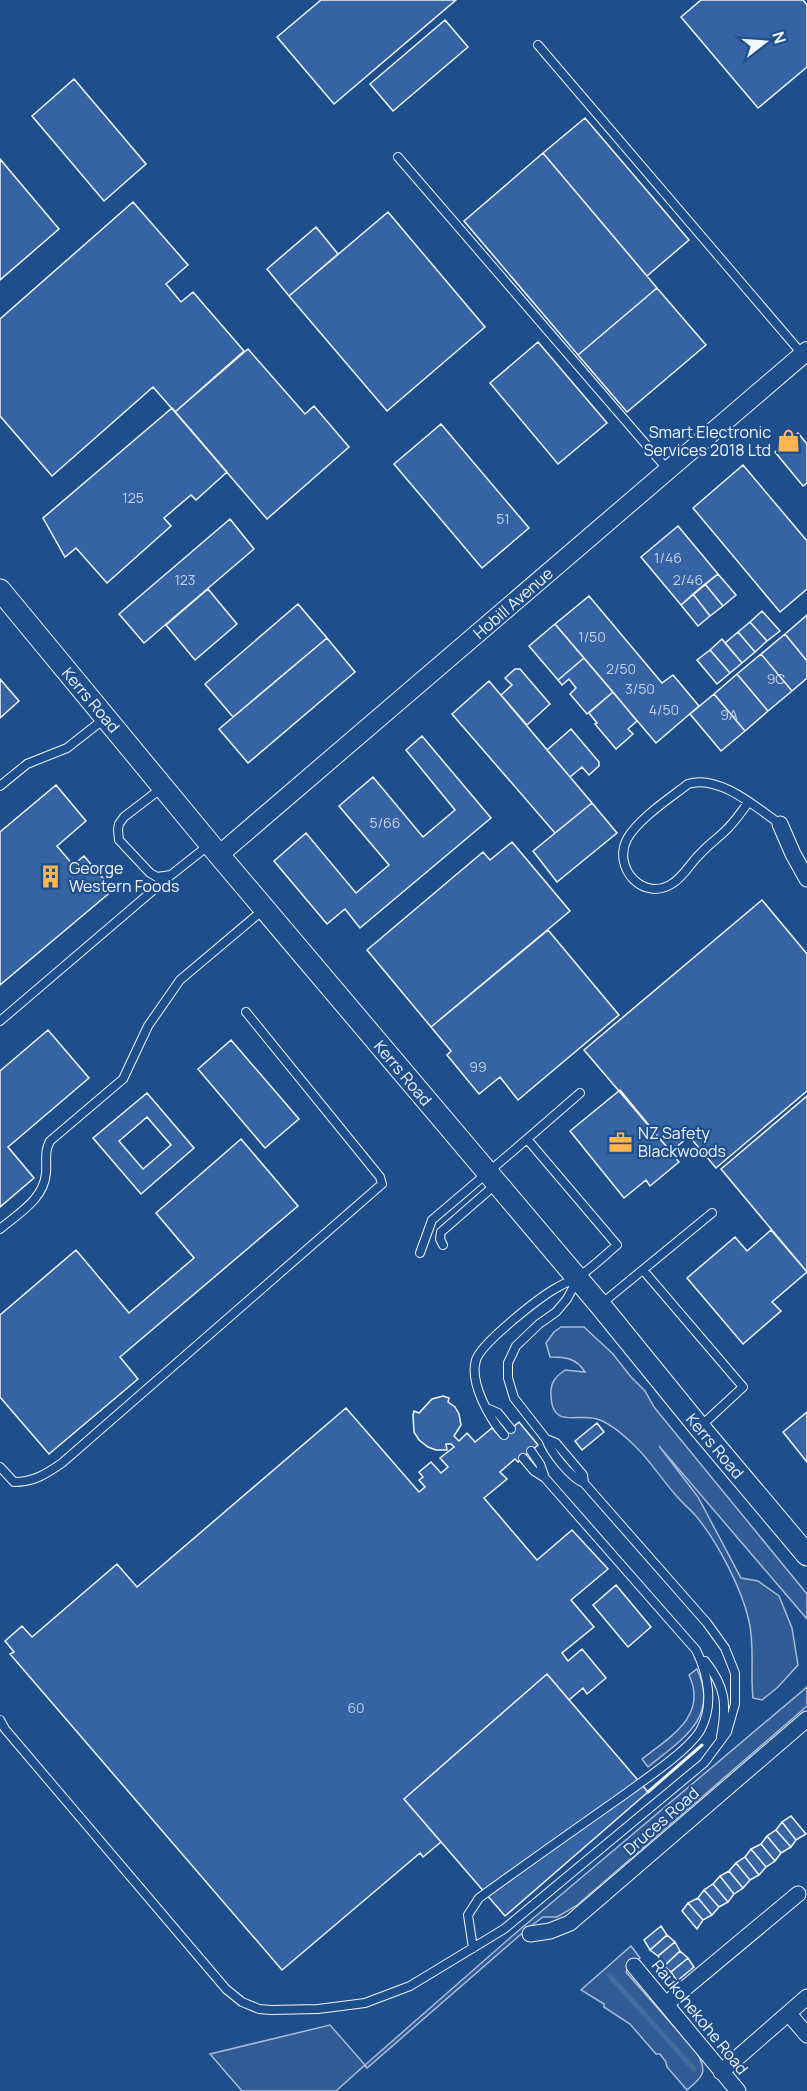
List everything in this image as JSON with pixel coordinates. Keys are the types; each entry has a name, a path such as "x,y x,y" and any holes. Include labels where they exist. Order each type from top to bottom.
{"main road":[{"name":"Kerrs Road","path":"0,590 264,909 600,1305 699,1428 807,1555"}],"street":[{"name":"Hobill Avenue","path":"215,850 805,353"},
{"path":"780,824 807,879"},
{"name":"Druces Road","path":"530,1934 550,1931 570,1923 807,1719"},
{"path":"666,2004 798,1894"},
{"name":"Raukohekohe Road","path":"634,1966 738,2091"},
{"path":"721,2072 807,1997"},
{"path":"789,2014 807,2035"}],"lane":[{"path":"538,45 805,353"},
{"path":"398,157 668,470"},
{"path":"0,786 27,764 67,748 106,717"},
{"path":"748,803 726,831 700,854 673,884 657,890 642,888 632,879 625,865 624,851 627,840 637,826 688,783 702,782 727,789 780,824"},
{"path":"163,787 124,817 118,830 119,840 150,873 157,877 171,875"},
{"path":"0,1021 171,875 215,850"},
{"path":"0,1229 36,1199 43,1188 46,1149 50,1141 123,1079 148,1026 173,988 264,909"},
{"path":"0,1467 14,1482 28,1482 43,1476 62,1463 382,1184 380,1177 246,1012"},
{"path":"443,1245 440,1239 441,1232 527,1138 580,1093"},
{"path":"504,1435 492,1420 489,1409 479,1394 476,1360 484,1348 551,1291 577,1278 617,1245 527,1138"},
{"path":"420,1253 432,1220 491,1178"},
{"path":"600,1305 712,1213"},
{"path":"643,1270 743,1387 699,1428"},
{"path":"0,1720 5,1729 226,1989 242,2002 259,2009 271,2010 318,2009 365,2003 410,1986 504,1929 704,1763 727,1732 735,1704 735,1674 725,1648 584,1483 584,1475 555,1443 546,1440 514,1398 508,1378 508,1363 516,1347 539,1324 556,1312 567,1299 577,1278"},
{"path":"489,1409 498,1413 511,1429"},
{"path":"531,1451 540,1464 545,1478"},
{"path":"523,1458 534,1471 545,1478 712,1670 723,1694 725,1712 720,1741"},
{"path":"473,1948 468,1915 479,1898 648,1777 700,1731 706,1718 708,1678 696,1650"}],"shaded area":[{"path":"561,1327 584,1327 613,1354 807,1594 807,1619 659,1446 698,1497 741,1578 758,1581 779,1596 792,1628 798,1665 778,1687 762,1700 753,1698 752,1640 746,1608 728,1566 704,1526 676,1496 641,1452 619,1432 600,1420 562,1417 556,1413 553,1407 551,1387 556,1378 565,1370 585,1372 570,1359 550,1357 546,1343"},
{"path":"697,1669 703,1686 704,1701 694,1726 648,1767 642,1759 674,1734 690,1714 694,1702 694,1689 689,1675"},
{"path":"807,1687 807,1706 576,1906 557,1917 543,1917 527,1929 367,2068 365,2065 511,1937"},
{"path":"631,1946 640,1958 626,1972 697,2053 702,2065 700,2078 687,2090 667,2067 660,2054 656,2054 630,2024 581,1990"},
{"path":"330,2025 365,2065 336,2091 242,2091 210,2054"}],"building":[{"path":"321,0 456,0 334,104 277,37"},
{"path":"701,0 803,0 807,5 807,67 758,108 681,17"},
{"path":"445,20 468,47 393,111 370,84"},
{"path":"74,79 146,164 104,201 32,116"},
{"path":"585,118 689,240 647,276 543,153"},
{"path":"543,153 657,288 578,355 464,221"},
{"path":"0,159 59,229 0,280"},
{"path":"133,202 188,265 166,284 181,302 193,292 244,351 175,412 153,387 52,476 0,416 0,319"},
{"path":"388,212 485,327 387,411 289,296"},
{"path":"316,227 338,254 289,296 267,269"},
{"path":"657,288 706,345 627,412 578,355"},
{"path":"538,342 607,423 558,464 490,383"},
{"path":"248,349 305,414 314,406 349,447 267,519 175,412"},
{"path":"172,408 227,472 196,500 191,495 164,518 171,526 107,583 76,548 65,557 43,518"},
{"path":"441,424 529,528 482,568 394,464"},
{"path":"798,433 807,444 807,483 803,486 775,452"},
{"path":"743,465 807,541 807,589 780,612 693,508"},
{"path":"230,519 254,549 144,643 119,614"},
{"path":"678,526 718,574 681,605 641,557"},
{"path":"718,574 736,595 723,606 705,584"},
{"path":"705,584 723,606 710,616 693,594"},
{"path":"208,589 237,624 195,660 166,625"},
{"path":"693,594 710,616 698,626 681,605"},
{"path":"589,596 662,683 673,675 699,706 656,743 555,624"},
{"path":"298,604 327,638 233,717 205,684"},
{"path":"762,611 780,631 767,641 750,622"},
{"path":"807,615 807,661 785,634"},
{"path":"750,622 767,641 755,652 738,632"},
{"path":"555,624 584,658 558,680 529,646"},
{"path":"738,632 755,652 742,663 725,643"},
{"path":"785,634 807,661 807,678 792,691 761,654"},
{"path":"327,638 355,672 248,763 219,729"},
{"path":"722,639 742,663 730,673 710,650"},
{"path":"710,650 730,673 717,684 697,660"},
{"path":"761,654 792,691 768,711 737,674"},
{"path":"584,658 613,692 587,714 570,694 576,688 569,679 562,685 558,680"},
{"path":"515,669 520,669 550,704 527,725 501,695 512,685 505,678"},
{"path":"737,674 768,711 745,731 714,694"},
{"path":"0,679 19,701 0,718"},
{"path":"489,681 592,803 555,833 452,714"},
{"path":"613,692 637,721 628,729 633,734 616,749 595,724 597,723 589,713"},
{"path":"714,694 745,731 721,751 690,714"},
{"path":"571,729 599,762 599,766 589,775 582,767 570,777 547,750"},
{"path":"422,736 491,818 360,928 345,909 327,924 274,861 306,833 356,893 389,865 339,806 373,777 423,837 455,810 406,750"},
{"name":"George Western Foods","path":"56,785 86,821 57,846 73,865 84,856 113,890 0,985 0,832"},
{"path":"592,803 617,833 557,882 533,851"},
{"path":"512,842 570,911 431,1027 367,950 483,852 490,860"},
{"path":"762,900 807,954 807,1091 716,1168 689,1136 671,1152 584,1050"},
{"path":"548,930 619,1015 518,1100 500,1077 479,1094 447,1055 451,1051 431,1027"},
{"path":"48,1030 89,1078 8,1147 34,1178 0,1207 0,1071"},
{"path":"231,1040 299,1119 265,1148 198,1069"},
{"name":"NZ Safety Blackwoods","path":"620,1090 679,1162 650,1186 646,1180 624,1198 570,1131"},
{"path":"147,1093 194,1148 141,1194 93,1138","holes":["147,1117 171,1145 143,1169 119,1141"]},
{"path":"807,1096 807,1272 721,1169"},
{"path":"241,1139 298,1206 120,1357 138,1379 49,1454 0,1397 0,1315 76,1250 129,1313 194,1258 156,1213"},
{"path":"771,1230 807,1272 772,1302 781,1311 743,1344 687,1278 735,1237 747,1251"},
{"path":"443,1396 449,1398 448,1402 459,1414 461,1425 454,1436 459,1441 467,1433 475,1442 492,1428 501,1438 519,1422 538,1445 518,1462 515,1459 500,1472 507,1479 484,1498 537,1560 572,1530 608,1569 571,1600 594,1627 562,1653 568,1661 582,1649 606,1678 587,1694 583,1688 569,1700 547,1674 404,1799 441,1842 423,1857 420,1853 282,1970 10,1654 14,1652 5,1641 22,1626 32,1637 117,1564 137,1587 346,1408 419,1492 425,1487 419,1480 423,1477 419,1472 431,1462 441,1473 448,1467 440,1458 454,1447 446,1444 447,1450 436,1450 419,1440 414,1432 414,1411 419,1413 432,1399"},
{"path":"807,1412 807,1462 783,1432"},
{"path":"597,1423 604,1432 582,1450 575,1441"},
{"path":"616,1585 651,1627 628,1647 593,1605"},
{"path":"547,1674 648,1792 505,1916 404,1799"},
{"path":"791,1816 806,1834 796,1840 782,1822"},
{"path":"782,1822 796,1840 791,1847 776,1830"},
{"path":"776,1830 791,1847 781,1853 767,1836"},
{"path":"767,1836 781,1853 775,1861 761,1844"},
{"path":"761,1844 775,1861 766,1867 751,1849"},
{"path":"751,1849 766,1867 759,1875 745,1857"},
{"path":"745,1857 759,1875 750,1880 736,1863"},
{"path":"736,1863 750,1880 743,1888 729,1871"},
{"path":"729,1871 743,1888 734,1894 720,1876"},
{"path":"720,1876 734,1894 728,1902 713,1884"},
{"path":"713,1884 728,1902 719,1907 704,1890"},
{"path":"704,1890 719,1907 712,1915 698,1898"},
{"path":"698,1898 712,1915 703,1920 688,1903"},
{"path":"688,1903 703,1920 697,1929 682,1911"},
{"path":"661,1926 667,1935 650,1950 644,1940"},
{"path":"667,1935 675,1942 658,1956 650,1950"},
{"path":"675,1942 680,1951 664,1966 658,1956"},
{"path":"680,1951 688,1958 671,1972 664,1966"},
{"path":"688,1958 694,1967 677,1981 671,1972"}],"waterway":[{"path":"609,1975 694,2069"}],"wall":[{"path":"648,1792 702,1745"}],"place":[{"name":"Smart Electronic Services 2018 Ltd","path":"789,441"},
{"name":"George Western Foods","path":"51,877"},
{"name":"NZ Safety Blackwoods","path":"620,1142"}]}
